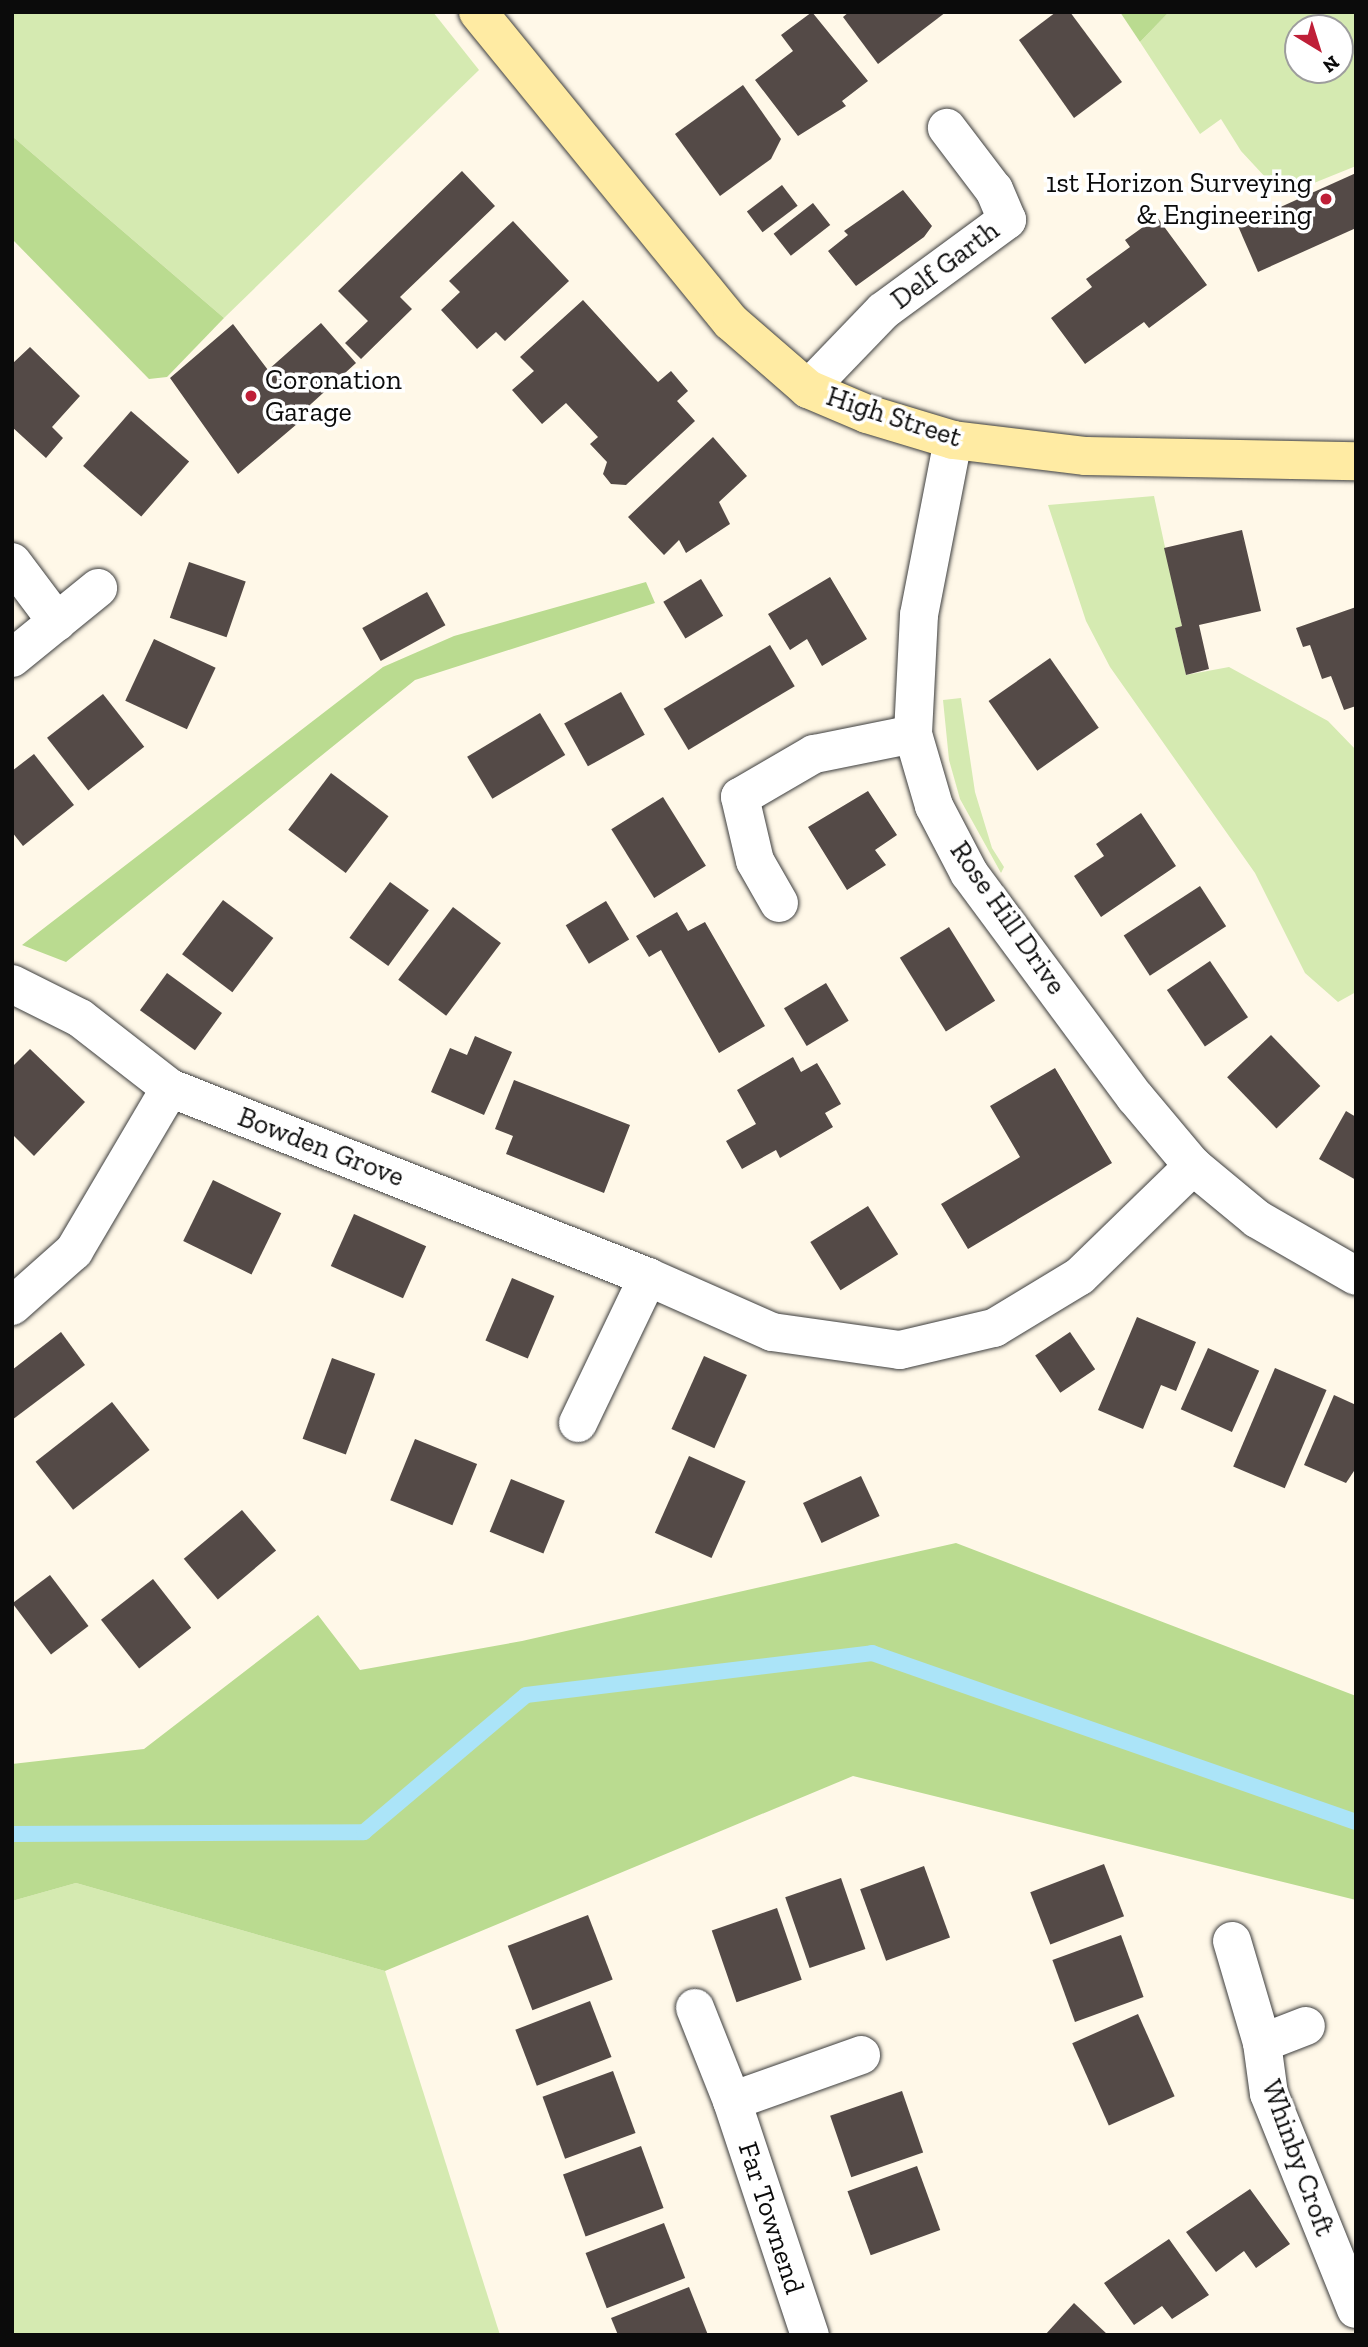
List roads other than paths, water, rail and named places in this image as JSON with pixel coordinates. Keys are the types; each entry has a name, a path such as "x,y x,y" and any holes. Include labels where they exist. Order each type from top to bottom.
{"main road":[{"name":"High Street","path":"478,12 731,322 808,389 867,414 953,440 1087,456 1356,461"}],"street":[{"name":"Delf Garth","path":"808,389 883,311 1007,220 994,190 947,128"},
{"name":"Rose Hill Drive","path":"953,440 919,615 914,734 934,806 969,873 1135,1097 1193,1166 1257,1219 1356,1276"},
{"path":"12,562 57,622"},
{"path":"12,657 98,588"},
{"path":"779,903 755,861 740,797 814,754 914,734"},
{"name":"Bowden Grove","path":"12,984 80,1018 170,1088 648,1277 772,1332 900,1350 994,1328 1080,1276 1193,1166"},
{"path":"12,1306 74,1251 170,1088"},
{"path":"578,1423 648,1277"},
{"name":"Whinby Croft","path":"1231,1941 1262,2043 1269,2094 1356,2309"},
{"name":"Far Townend","path":"695,2008 732,2101 810,2335"},
{"name":"Whinby Croft","path":"1262,2043 1306,2026"},
{"path":"732,2101 861,2054"},
{"path":"1338,2335 1356,2327"}],"waterway":[{"path":"12,1834 364,1832 526,1695 872,1653 1356,1822"}],"place":[{"name":"1st Horizon Surveying & Engineering","path":"1326,199"},
{"name":"Coronation Garage","path":"251,396"}]}
